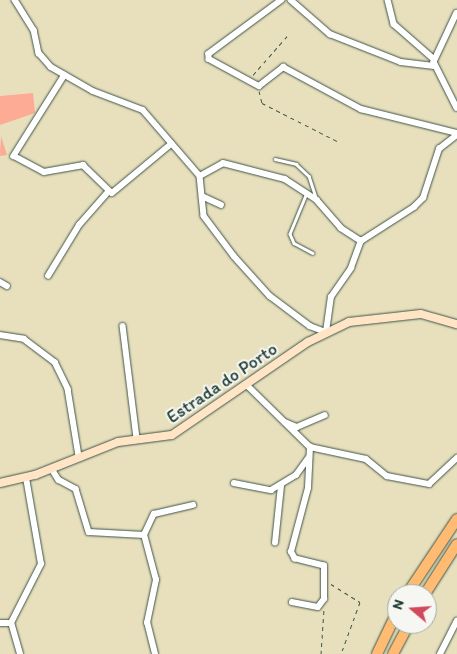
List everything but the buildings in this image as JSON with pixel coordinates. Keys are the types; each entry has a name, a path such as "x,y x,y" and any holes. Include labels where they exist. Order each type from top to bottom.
{"highway":[{"path":"414,584 457,519"},
{"path":"431,584 457,544"},
{"path":"377,654 387,633"},
{"path":"394,654 404,634"}],"street":[{"path":"15,0 34,30 42,58 93,91 133,104 200,176 204,216 254,280 288,310 326,332 331,297 351,268 361,241 414,207 423,198 438,149 457,134"},
{"path":"282,0 209,54 209,59 261,86 283,67 361,109 457,134"},
{"path":"291,0 330,34 401,62 434,62"},
{"path":"388,0 394,24 434,62 457,108"},
{"path":"434,62 457,13"},
{"path":"66,75 14,156 44,172 83,165 108,191 116,192 171,144"},
{"path":"200,176 223,162 284,179 317,200 341,228 361,241"},
{"path":"48,276 79,225 108,191"},
{"path":"202,196 221,205"},
{"path":"0,282 7,286"},
{"name":"Estrada do Porto","path":"0,483 26,478 52,469 79,456 137,439 172,435 248,386 326,332 358,320 433,315 457,324"},
{"path":"123,326 137,439"},
{"path":"0,336 24,339 55,362 68,390 79,456"},
{"path":"248,386 310,447 362,458 387,476 425,484 457,458"},
{"path":"281,420 297,427 325,415"},
{"path":"292,602 315,607 323,604 326,580 322,564 295,559 291,552 308,488 310,447"},
{"path":"234,483 264,491 281,486 310,456"},
{"path":"52,469 59,480 76,489 89,532 144,535"},
{"path":"20,654 10,623 41,564 26,478"},
{"path":"275,543 281,486"},
{"path":"155,654 146,623 156,580 144,535 154,514 193,505"},
{"path":"440,654 457,621"},
{"path":"0,623 10,623"}],"lane":[{"path":"275,159 296,164 309,176 317,200"},
{"path":"307,193 290,234 294,243 313,253"}],"path":[{"path":"249,80 289,34"},
{"path":"261,86 262,103 339,142"},
{"path":"326,580 360,602 340,654"},
{"path":"321,654 323,604"}]}
